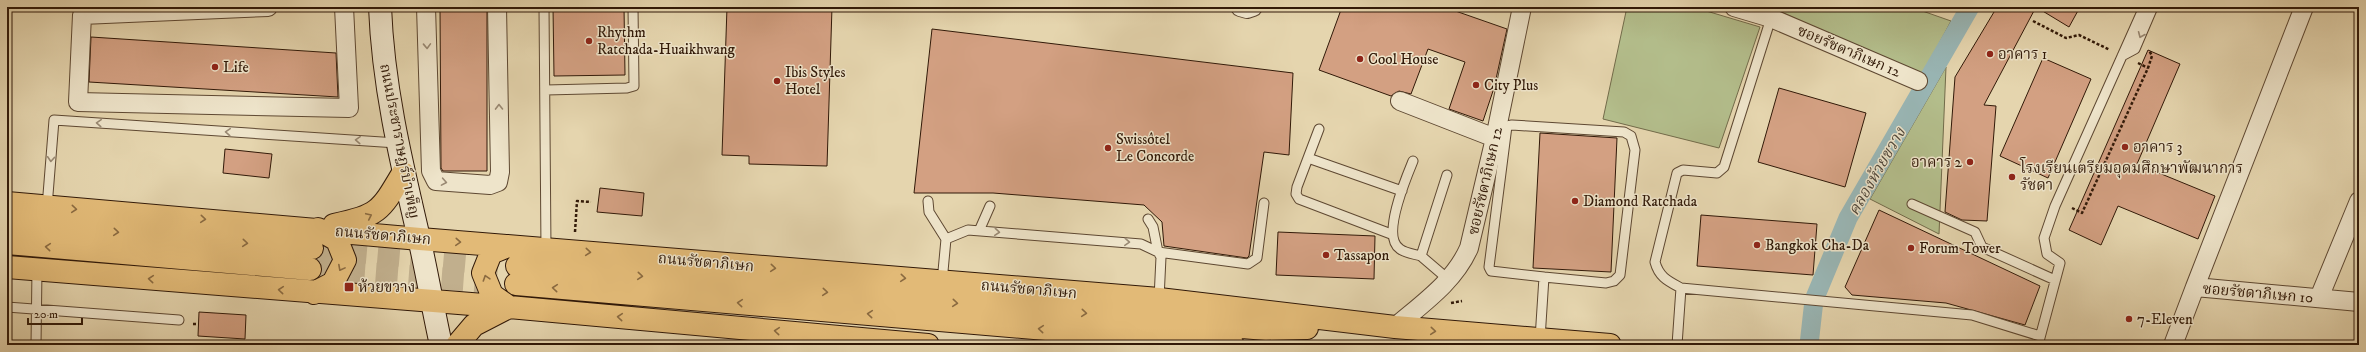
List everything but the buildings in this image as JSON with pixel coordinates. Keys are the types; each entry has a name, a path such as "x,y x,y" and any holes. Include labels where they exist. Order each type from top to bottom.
{"main road":[{"name":"ถนนประชาราษฎร์บำเพ็ญ","path":"380,7 384,67 397,143 420,239 431,301 441,345"},
{"path":"313,249 376,212 388,199 403,173"},
{"name":"ถนนรัชดาภิเษก","path":"7,203 47,207 313,249"},
{"name":"ถนนรัชดาภิเษก","path":"7,223 313,249"},
{"name":"ถนนรัชดาภิเษก","path":"7,243 313,249 420,239 1158,299 1400,327 1610,345"},
{"path":"313,249 337,240 345,260 333,283 314,293"},
{"path":"508,246 491,253 483,273 492,295 509,307"},
{"path":"7,267 314,293 509,307 824,340 928,345"},
{"name":"ถนนรัชดาภิเษก","path":"1233,345 516,275 1266,329 1400,327"},
{"path":"457,345 474,325 509,307"}],"street":[{"path":"268,7 82,15 78,102 349,108 344,7"},
{"path":"426,7 431,171 436,181 490,185 498,182 500,172 496,7"},
{"path":"1240,7 1247,9 1253,7"},
{"name":"ซอยรัชดาภิเษก 12","path":"1400,327 1449,280 1462,263 1469,248 1496,138 1522,7"},
{"name":"ซอยรัชดาภิเษก 12","path":"1734,7 1771,18 1918,81"},
{"path":"2196,287 2304,7"},
{"path":"1400,101 1496,138"},
{"path":"2319,298 2359,201"},
{"name":"ซอยรัชดาภิเษก 10","path":"2173,345 2196,287 2359,302"}],"lane":[{"path":"544,7 546,90 546,249"},
{"path":"546,90 627,88 634,86 633,7"},
{"path":"1771,18 1724,167 1717,173 1683,170 1677,172 1656,262 1658,272 1665,279 1681,288 1972,315 2039,340 2060,262 2047,254 2044,238 2055,206 2144,7"},
{"path":"2122,56 2135,49 2153,7"},
{"path":"47,207 54,120 397,143"},
{"path":"1512,125 1624,132 1631,136 1635,150 1620,275 1614,281 1606,283 1544,277 1491,271 1490,267 1507,126 1512,125"},
{"path":"1320,128 1297,187 1299,199 1392,234"},
{"path":"1308,158 1402,191"},
{"path":"1413,161 1402,191 1392,234 1394,243 1400,250 1420,256 1449,280"},
{"path":"1420,256 1447,175"},
{"path":"928,201 929,212 946,239 942,282"},
{"path":"946,239 968,230 1139,243 1158,252 1248,264 1253,263 1257,258 1264,203"},
{"path":"1912,204 1975,232 1982,247 2055,280"},
{"path":"979,231 990,206"},
{"path":"1148,219 1153,227 1161,262 1158,299"},
{"path":"36,345 37,269"},
{"path":"1540,339 1544,277"},
{"path":"1677,345 1681,288"},
{"path":"7,307 179,320"}],"path":[{"path":"2033,21 2066,38 2079,34 2148,68"},
{"path":"2072,208 2082,213 2148,68 2152,56 2147,47"},
{"path":"575,233 577,201 591,202"},
{"path":"193,324 198,324"}],"green space":[{"path":"1627,7 1693,7 1760,27 1719,148 1603,119"},
{"path":"1770,7 1911,7 1951,21 1922,76"},
{"path":"1946,67 1939,234 1870,199"}],"waterway":[{"name":"คลองห้วยขวาง","path":"1809,345 1814,300 1848,218 1970,7"}],"tunnel":[{"path":"312,248 517,266"},
{"path":"310,269 516,284"}],"place":[{"name":"Rhythm Ratchada-Huaikhwang","path":"589,41"},
{"name":"อาคาร 1","path":"1990,54"},
{"name":"Cool House","path":"1360,59"},
{"name":"Life","path":"215,67"},
{"name":"Ibis Styles Hotel","path":"777,81"},
{"name":"City Plus","path":"1476,85"},
{"name":"อาคาร 3","path":"2125,147"},
{"name":"Swissôtel Le Concorde","path":"1108,148"},
{"name":"อาคาร 2","path":"1970,162"},
{"name":"โรงเรียนเตรียมอุดมศึกษาพัฒนาการ รัชดา","path":"2012,177"},
{"name":"Diamond Ratchada","path":"1575,201"},
{"name":"Bangkok Cha-Da","path":"1757,245"},
{"name":"Forum Tower","path":"1911,248"},
{"name":"Tassapon","path":"1326,255"},
{"name":"ห้วยขวาง","path":"349,287"},
{"name":"7-Eleven","path":"2129,319"}]}
